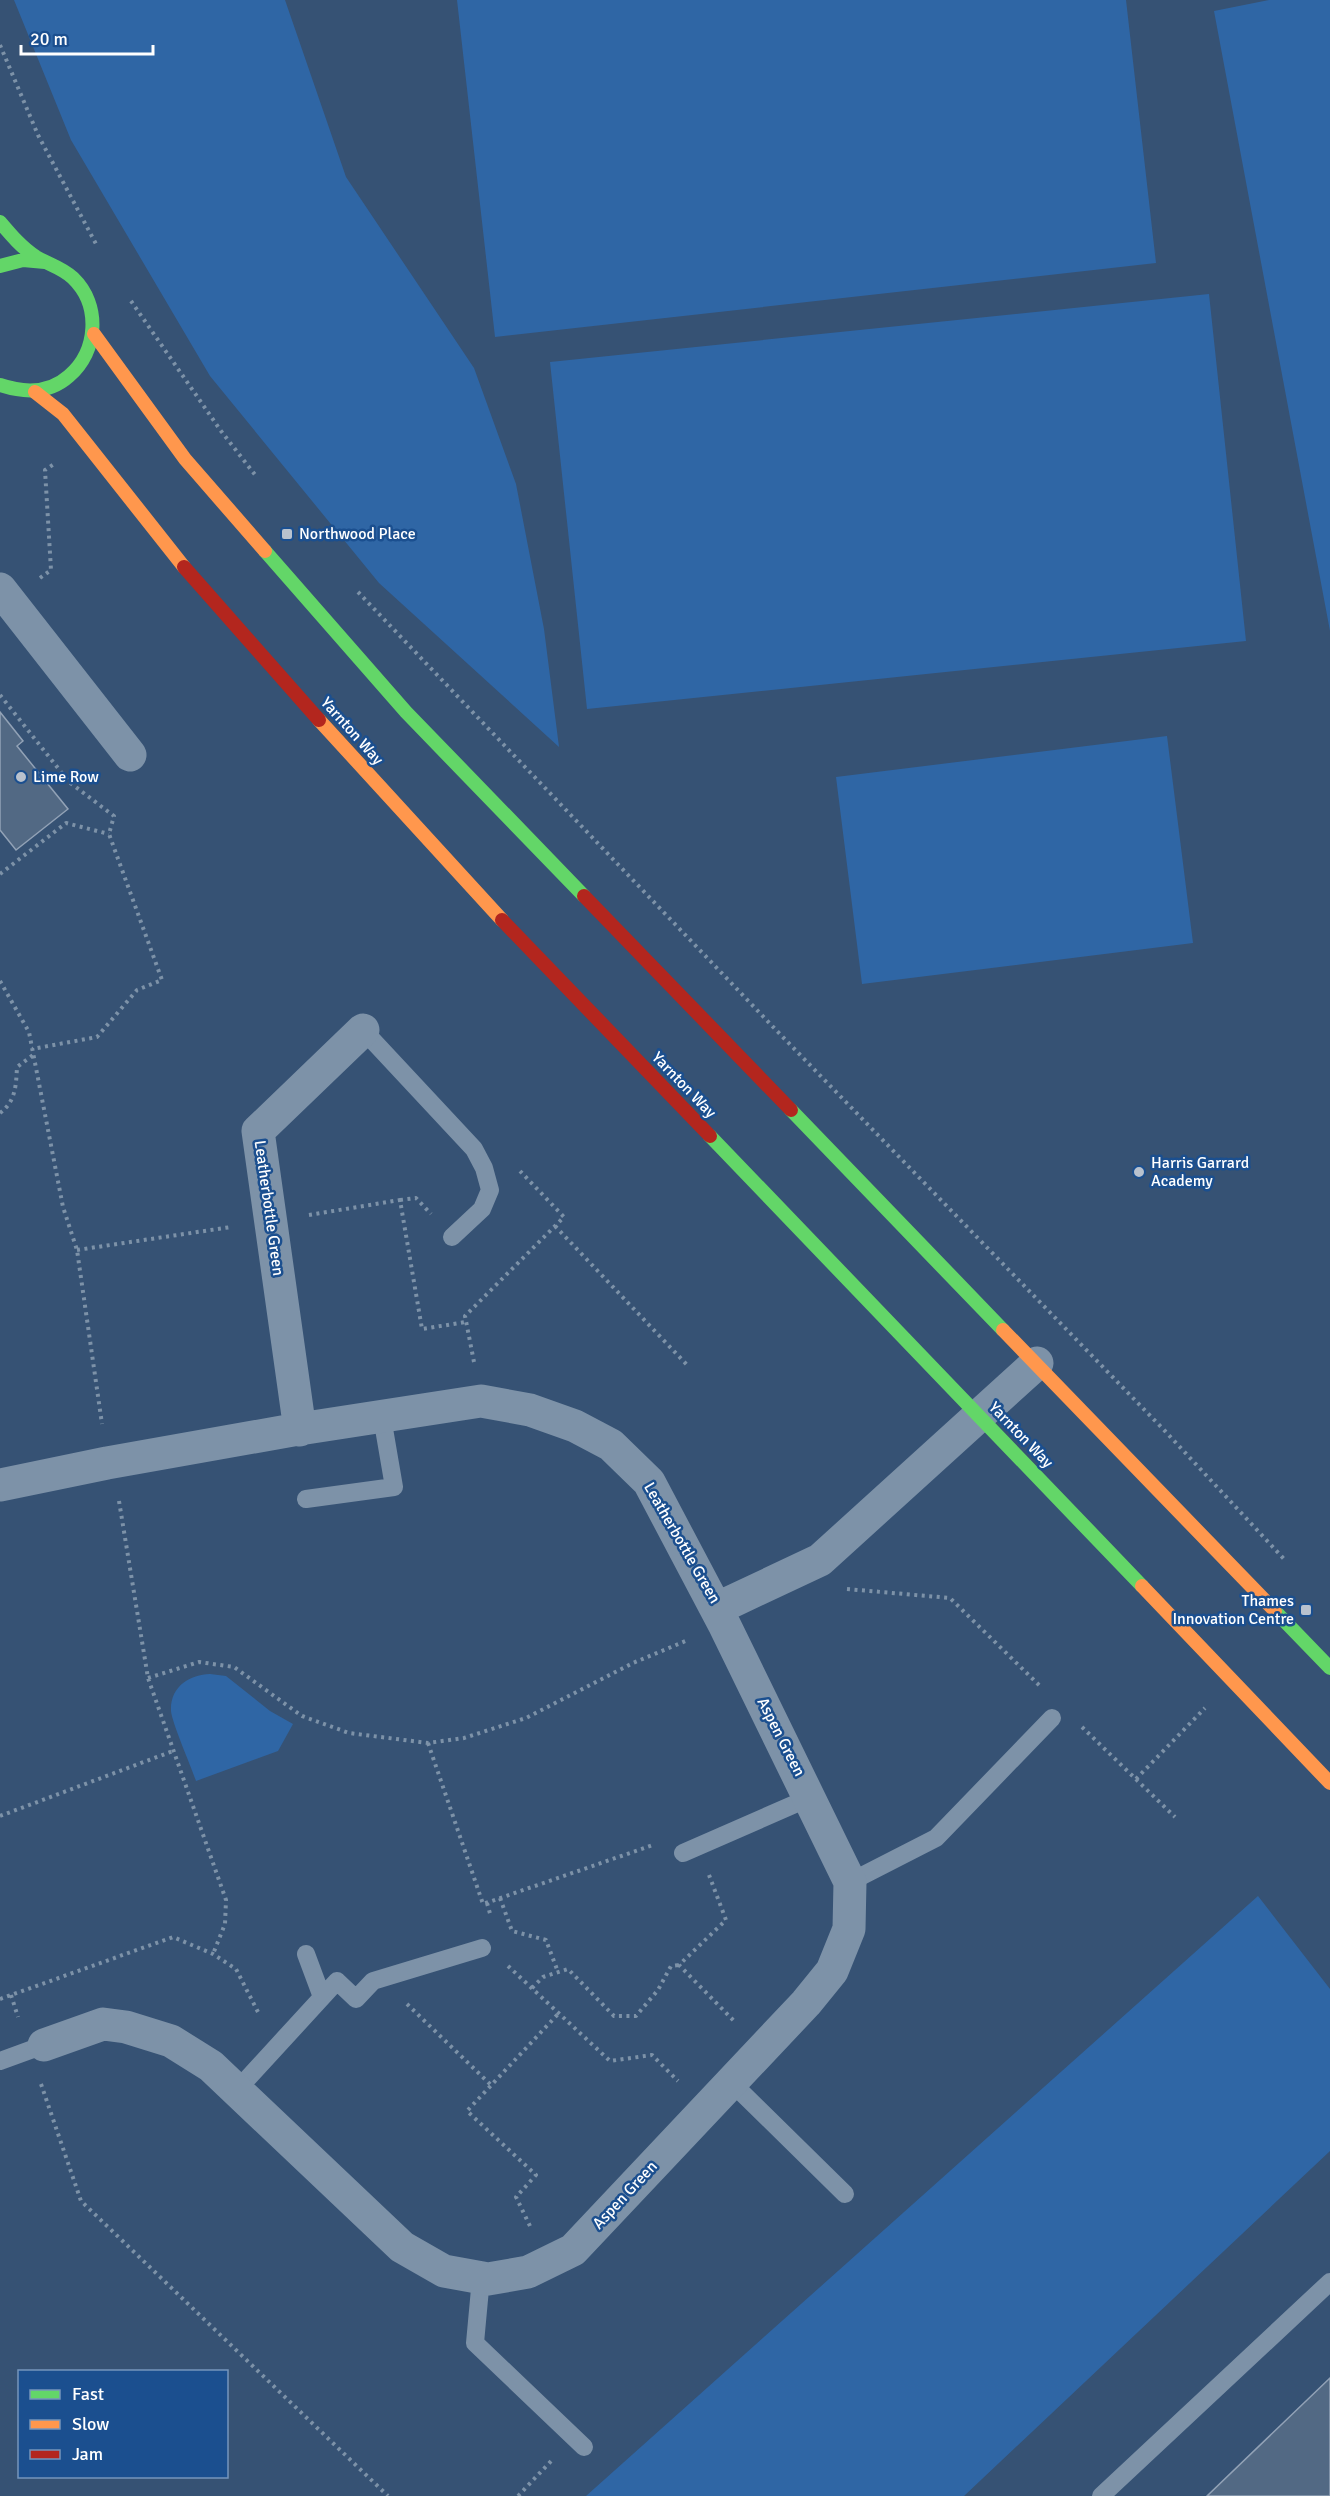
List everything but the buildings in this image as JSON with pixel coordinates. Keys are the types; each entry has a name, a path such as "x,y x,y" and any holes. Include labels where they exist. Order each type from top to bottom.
{"street":[{"path":"0,222 29,253 72,278 90,303 94,334 87,356 74,373 56,386 35,392"},
{"path":"0,266 23,260 45,262"},
{"path":"94,334 185,459 406,712 1330,1668"},
{"name":"Yarnton Way","path":"0,385 15,391 35,392 63,414 174,556 288,686 506,925 979,1414 1330,1783"},
{"path":"0,589 130,754"},
{"name":"Leatherbottle Green","path":"300,1430 258,1131 363,1030"},
{"name":"Leatherbottle Green","path":"0,1485 110,1462 481,1401 530,1410 575,1426 611,1445 649,1482 720,1616 788,1575 820,1560 1037,1363"},
{"name":"Aspen Green","path":"37,2048 103,2024 126,2027 171,2041 212,2066 402,2247 444,2271 488,2279 528,2272 573,2250 762,2050 832,1971 849,1929 850,1882 811,1797 720,1616"}],"lane":[{"path":"363,1030 474,1149 484,1168 490,1190 482,1209 452,1237"},
{"path":"306,1499 394,1487 382,1417"},
{"path":"850,1882 897,1860 936,1838 1052,1718"},
{"path":"691,1850 811,1797"},
{"path":"237,2090 337,1981 356,1999 372,1981 483,1948"},
{"path":"306,1954 322,1997"},
{"path":"0,2061 37,2048"},
{"path":"731,2082 845,2194"},
{"path":"481,2278 475,2343 579,2442"},
{"path":"1101,2496 1330,2282"}],"path":[{"path":"0,45 38,135 101,254"},
{"path":"125,292 221,431 259,479"},
{"path":"36,582 51,570 45,470 57,461"},
{"path":"352,586 777,1031 1165,1431 1291,1566"},
{"path":"0,695 69,782 114,816 109,834 162,980 137,990 97,1037 32,1049"},
{"path":"0,874 66,822 109,834"},
{"path":"0,981 29,1032 63,1207 77,1250 110,1462 148,1678 226,1900 225,1924 213,1954"},
{"path":"0,1113 7,1108 15,1095 17,1067 33,1056"},
{"path":"77,1250 400,1200 422,1329 466,1322"},
{"path":"555,1226 689,1367"},
{"path":"788,1575 854,1591 950,1598 1046,1692"},
{"path":"148,1678 199,1662 234,1667 302,1716 349,1732 428,1743 464,1738 526,1718 720,1616"},
{"path":"1136,1779 1211,1701"},
{"path":"1079,1724 1175,1817"},
{"path":"428,1743 483,1904 653,1845 691,1850 726,1920 679,1965 671,1966 658,1990 636,2016 614,2016 568,1969 543,1977 532,1988"},
{"path":"0,1816 173,1752"},
{"path":"500,1898 512,1931 546,1940 558,1971"},
{"path":"487,1903 493,1923"},
{"path":"0,1999 173,1937 213,1954 236,1969 249,1990 275,2049"},
{"path":"506,1964 610,2061 652,2055 706,2109"},
{"path":"679,1965 762,2050"},
{"path":"380,1979 491,2085"},
{"path":"11,1995 37,2048 81,2201 388,2496"},
{"path":"546,2262 516,2197 536,2175 467,2111 559,2013"},
{"path":"518,2496 579,2442"}],"shaded area":[{"path":"14,0 285,0 346,177 474,368 516,484 544,629 559,747 379,583 210,376 71,140"},
{"path":"457,0 1126,0 1156,263 495,337"},
{"path":"1269,0 1330,0 1330,631 1214,11"},
{"path":"1209,294 1246,641 587,709 550,362"},
{"path":"1167,736 1193,943 862,984 836,777"},
{"path":"210,1674 226,1676 270,1711 293,1724 278,1751 196,1781 175,1725 171,1711 172,1702 174,1695 183,1684 195,1677"},
{"path":"1258,1896 1330,1989 1330,2151 964,2496 586,2496"}],"traffic: fast":[{"path":"0,222 31,253 65,271 73,278 82,289 92,314 92,328 86,354 69,376 45,389 18,390 0,385"},
{"path":"0,266 23,260 45,262"},
{"path":"265,551 406,712 584,896"},
{"path":"791,1110 1003,1330"},
{"path":"710,1136 1142,1586"},
{"path":"1275,1611 1330,1668"}],"traffic: slow":[{"path":"94,334 185,459 265,551"},
{"path":"35,392 63,414 184,567"},
{"path":"319,720 502,920"},
{"path":"1003,1330 1275,1611"},
{"path":"1142,1586 1330,1783"}],"traffic: jam":[{"path":"184,567 319,720"},
{"path":"584,896 791,1110"},
{"path":"502,920 710,1136"}],"place":[{"name":"Northwood Place","path":"287,534"},
{"name":"Lime Row","path":"21,777"},
{"name":"Harris Garrard Academy","path":"1139,1172"},
{"name":"Thames Innovation Centre","path":"1306,1610"}]}
